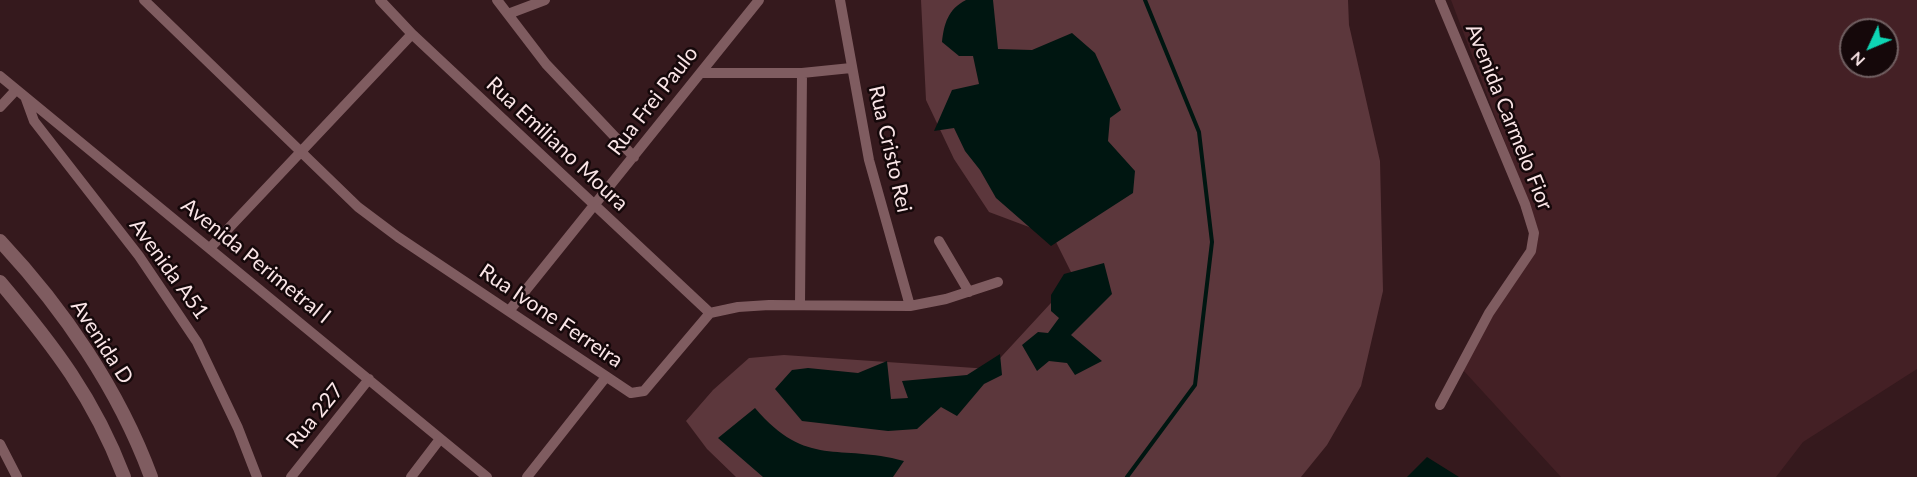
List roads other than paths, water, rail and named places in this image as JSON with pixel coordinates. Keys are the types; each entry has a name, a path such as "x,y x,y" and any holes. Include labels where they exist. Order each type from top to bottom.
{"street":[{"name":"Rua Ivone Ferreira","path":"144,0 302,153 375,220 631,393 640,393 710,313"},
{"name":"Rua Emiliano Moura","path":"380,0 412,34 595,207 655,259 710,313"},
{"path":"496,0 546,64 634,157"},
{"path":"508,14 545,0"},
{"name":"Rua Frei Paulo","path":"509,310 595,207 759,0"},
{"name":"Rua Cristo Rei","path":"840,0 869,160 910,306"},
{"name":"Avenida Carmelo Fior","path":"1440,0 1525,204 1532,225 1534,244 1489,313 1440,405"},
{"path":"210,248 412,34"},
{"path":"702,73 802,73 851,68"},
{"path":"800,305 802,73"},
{"name":"Avenida Perimetral I","path":"0,76 15,91 210,248 487,477"},
{"path":"0,107 15,91"},
{"name":"Avenida A51","path":"26,99 34,121 139,256 197,342 238,428 257,477"},
{"name":"Avenida D","path":"0,241 23,265 79,340 116,399 151,477"},
{"path":"939,241 969,292"},
{"name":"Avenida D","path":"0,282 56,349 98,415 124,477"},
{"path":"710,313 738,307 910,306 946,299 998,282"},
{"path":"527,477 606,377"},
{"name":"Rua 227","path":"291,477 369,379"},
{"path":"411,477 440,439"},
{"path":"0,444 17,477"}],"water":[{"path":"966,0 993,0 998,49 1032,50 1072,33 1095,53 1121,110 1110,118 1108,141 1135,171 1133,193 1051,246 996,198 980,170 965,151 954,128 934,131 952,90 979,84 973,56 959,56 942,42 944,29 951,12"},
{"path":"1104,263 1112,294 1071,335 1102,361 1075,375 1067,363 1049,361 1037,371 1022,345 1038,332 1048,333 1059,318 1051,311 1051,295 1064,274"},
{"path":"1000,354 1002,375 984,384 957,416 941,407 917,429 888,431 802,421 775,389 792,370 808,368 858,373 887,361 891,399 908,398 902,381 967,375"},
{"path":"755,408 774,427 808,447 904,461 893,477 763,477 718,438"},
{"path":"1427,457 1459,477 1407,477"}],"waterway":[{"path":"1127,477 1195,385 1212,242 1199,132 1145,0"}]}
